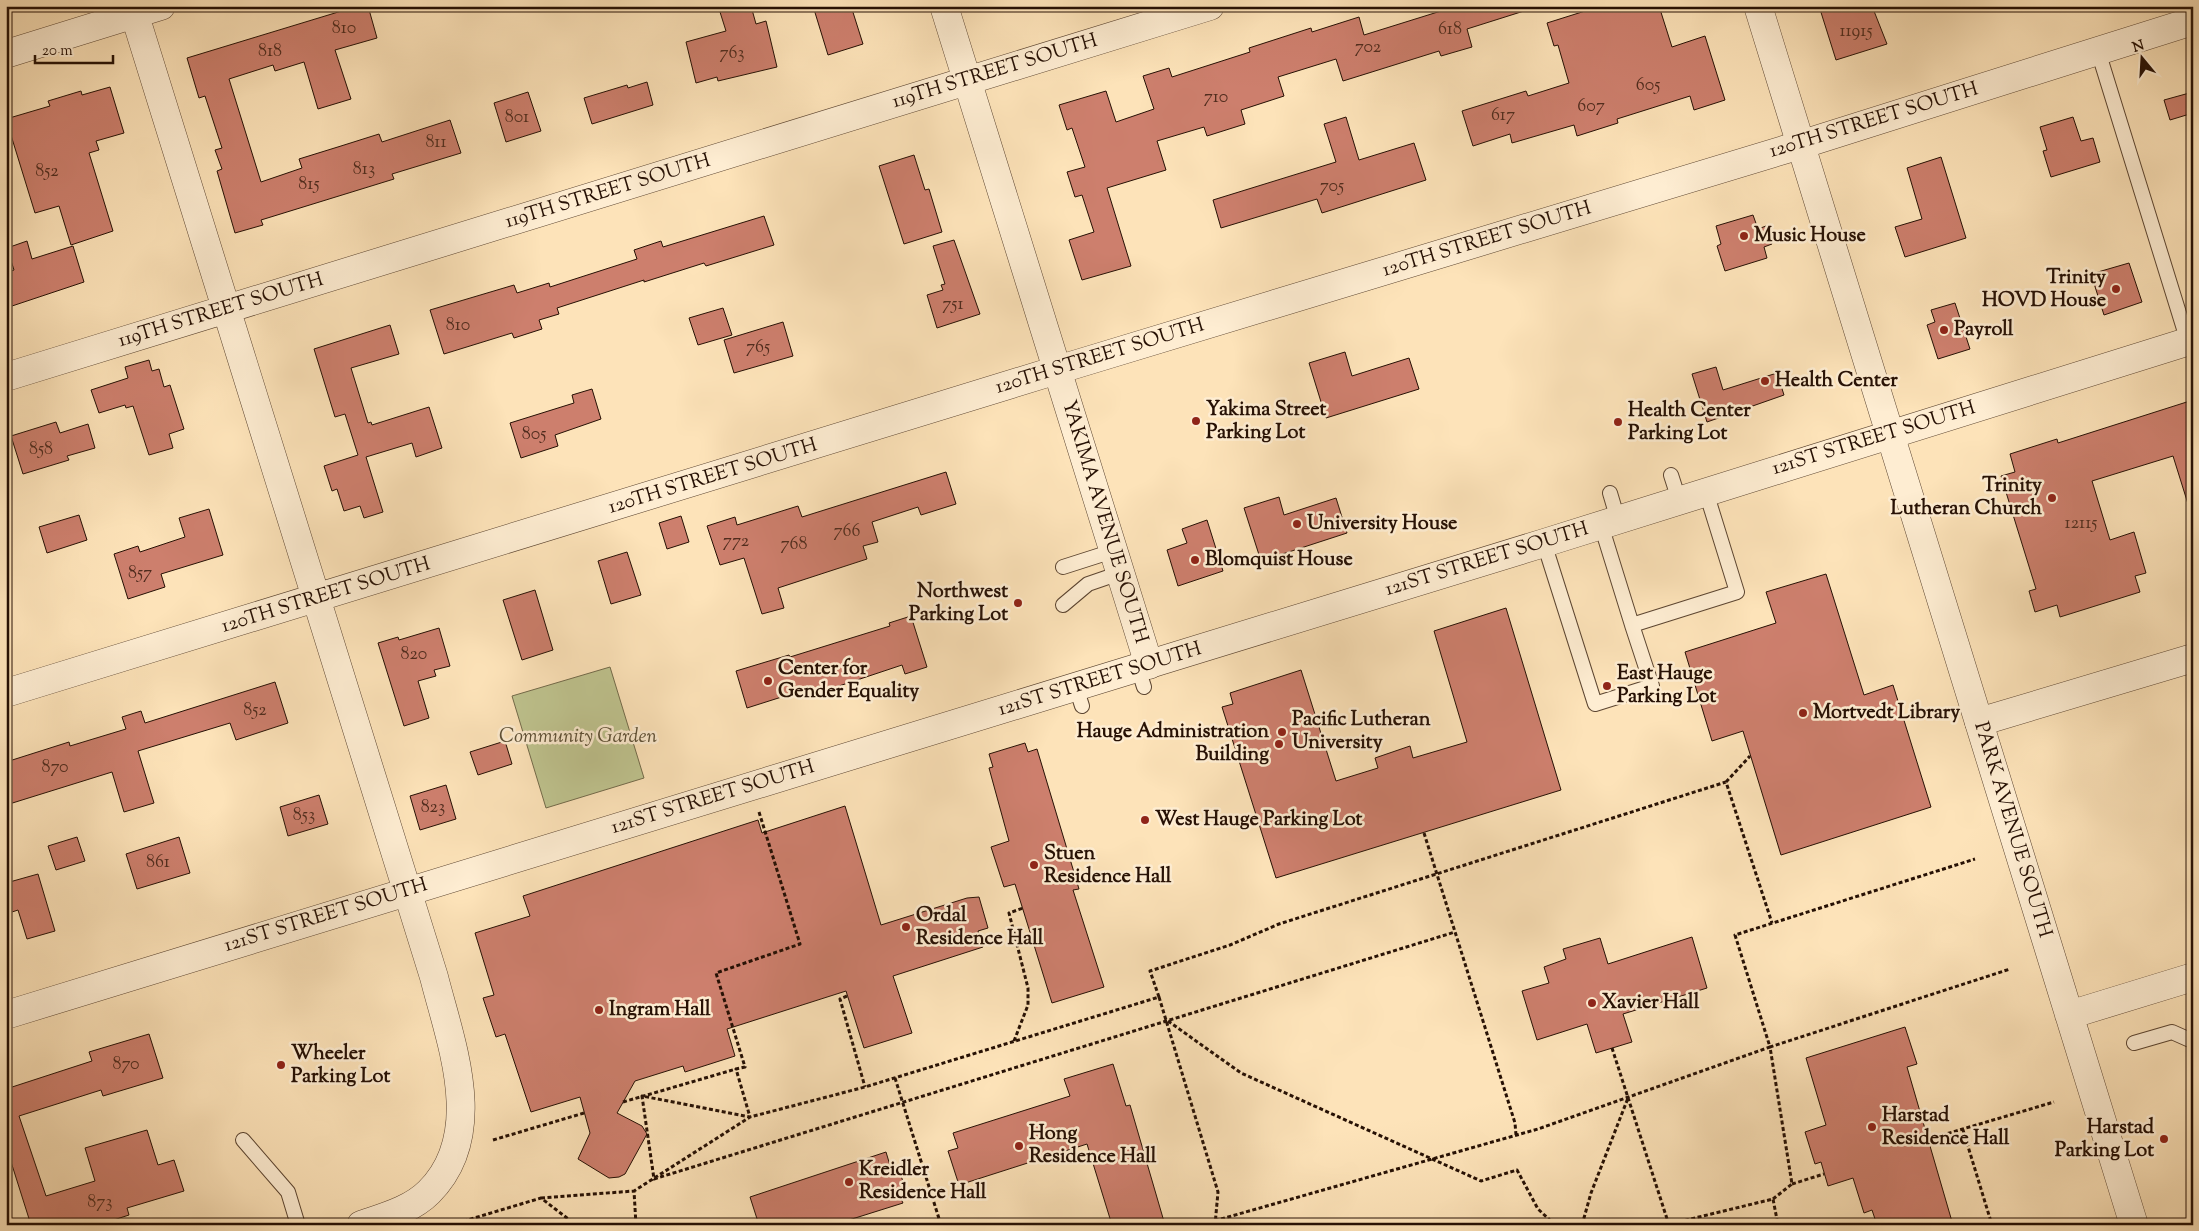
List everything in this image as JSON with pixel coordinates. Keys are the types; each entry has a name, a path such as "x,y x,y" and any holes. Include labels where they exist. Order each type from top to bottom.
{"street":[{"path":"6,54 134,10 161,6"},
{"name":"YAKIMA AVENUE SOUTH","path":"944,6 1117,562 1144,673"},
{"name":"119TH STREET SOUTH","path":"6,377 1210,6"},
{"name":"PARK AVENUE SOUTH","path":"1758,6 2134,1225"},
{"path":"134,10 406,892 434,977 460,1086 458,1136 453,1155 428,1193 394,1214 361,1225"},
{"name":"120TH STREET SOUTH","path":"6,693 316,600 1057,370 1800,145 2193,21"},
{"name":"121ST STREET SOUTH","path":"6,1015 406,892 1079,697 1144,673 1548,556 1609,522 2190,341"},
{"path":"1979,722 2193,658"},
{"path":"2069,1015 2193,978"}],"lane":[{"path":"2098,51 2190,341"},
{"path":"1671,475 1679,500"},
{"path":"1632,625 1737,592 1706,492"},
{"path":"1548,556 1595,704 1652,686 1609,551 1610,493"},
{"path":"1062,567 1117,562"},
{"path":"1063,605 1117,562"},
{"path":"2134,1043 2172,1032 2190,1040"},
{"path":"243,1140 288,1192 298,1225"}],"path":[{"path":"1214,1223 1218,1192 1167,1020 1150,971 1230,944 1280,924 1726,782 1750,756"},
{"path":"1726,782 1772,923"},
{"path":"623,1102 745,1067 716,973 800,944 759,812"},
{"path":"1424,833 1515,1124 1516,1135"},
{"path":"1792,1184 1770,1047 1735,935 1976,859"},
{"path":"1014,1042 1028,1005 1028,988 1009,913 1023,908"},
{"path":"654,1179 1455,932"},
{"path":"1210,1225 1516,1135 1770,1047 2010,968"},
{"path":"847,996 840,999 866,1087"},
{"path":"451,1225 541,1198 634,1191 750,1117 866,1087 1159,997"},
{"path":"1167,1020 1242,1073 1481,1181 1517,1170 1538,1209 1555,1225"},
{"path":"1612,1048 1668,1224 1773,1199 1792,1184 1824,1174"},
{"path":"736,1069 750,1117"},
{"path":"895,1078 941,1225"},
{"path":"642,1096 750,1117"},
{"path":"642,1096 654,1179"},
{"path":"1582,1225 1591,1193 1628,1097"},
{"path":"1929,1139 2054,1102"},
{"path":"493,1140 584,1113"},
{"path":"1962,1130 1992,1225"},
{"path":"634,1191 636,1225"},
{"path":"541,1198 576,1225"},
{"path":"1773,1199 1778,1225"}],"green space":[{"name":"Community Garden","path":"610,667 644,778 546,808 512,696"}],"building":[{"path":"358,6 368,6 377,38 335,50 351,99 318,109 304,62 275,71 273,65 229,79 261,182 302,168 299,159 379,134 382,142 450,120 461,153 392,174 394,179 261,220 263,225 235,233 217,171 222,169 215,150 222,148 205,96 199,98 187,58"},
{"path":"739,6 751,6 756,24 766,21 777,67 718,81 717,77 696,83 686,42 726,31 720,12"},
{"path":"813,6 851,6 863,44 828,55"},
{"path":"1457,6 1523,6 1524,11 1467,29 1472,47 1441,56 1439,51 1343,81 1336,59 1278,77 1284,96 1241,110 1245,124 1207,136 1204,127 1157,141 1166,170 1107,188 1131,266 1082,280 1069,240 1094,232 1082,195 1075,197 1067,172 1085,167 1072,128 1067,130 1059,105 1106,91 1116,122 1154,109 1143,76 1169,68 1172,77 1250,52 1249,48 1311,28 1312,32 1359,17 1364,35"},
{"path":"1601,6 1659,6 1672,47 1705,36 1725,100 1694,110 1690,96 1617,119 1618,123 1577,136 1574,125 1512,143 1510,134 1473,146 1462,111 1526,91 1528,96 1569,83 1558,45 1554,46 1547,23"},
{"path":"1819,6 1872,6 1887,44 1836,60"},
{"path":"647,82 653,105 592,124 584,98 627,85 628,88"},
{"path":"110,87 124,133 96,141 99,150 89,153 113,231 71,245 59,206 35,213 6,119 50,106 48,101 81,91 82,95"},
{"path":"528,92 541,131 506,142 494,103"},
{"path":"2193,92 2193,113 2170,120 2164,100"},
{"path":"1346,117 1359,160 1414,143 1426,180 1322,213 1317,199 1221,228 1213,200 1336,162 1324,124"},
{"path":"2073,117 2081,141 2093,138 2100,162 2051,177 2043,151 2047,150 2040,127"},
{"path":"914,155 925,190 929,189 942,232 904,244 879,166"},
{"path":"1941,157 1966,238 1905,257 1895,227 1922,219 1907,168"},
{"name":"Music House","path":"1753,215 1758,229 1766,226 1772,244 1764,247 1767,258 1725,271 1717,246 1721,244 1716,226"},
{"path":"764,216 774,245 706,266 704,263 644,282 644,280 557,308 559,314 539,320 542,329 514,338 512,333 444,354 430,310 514,285 517,293 549,283 550,287 637,259 634,250 661,241 663,247"},
{"path":"954,240 980,314 937,328 927,295 943,290 941,285 945,284 933,246"},
{"path":"27,241 32,259 73,246 84,282 6,308 6,273 14,270 7,248"},
{"name":"Trinity HOVD House","path":"2129,263 2142,302 2104,315 2091,274"},
{"name":"Payroll","path":"1955,303 1970,349 1938,359 1927,325 1935,322 1931,310"},
{"path":"723,308 732,335 698,345 689,318"},
{"path":"783,322 793,356 734,373 724,340"},
{"path":"390,325 399,354 351,368 368,423 371,422 372,425 429,407 442,448 416,457 412,443 366,457 383,512 364,518 360,506 344,511 337,489 332,491 324,466 358,455 345,414 335,417 314,349"},
{"path":"1345,352 1352,376 1409,358 1419,389 1326,418 1309,363"},
{"path":"149,360 152,371 159,369 164,387 170,385 184,429 169,434 173,448 149,455 133,406 126,408 125,405 99,413 91,390 128,378 125,367"},
{"name":"Health Center","path":"1716,367 1723,390 1777,373 1784,395 1707,422 1692,374"},
{"path":"592,389 601,419 555,435 558,446 521,458 510,423 574,403 572,395"},
{"name":"Trinity Lutheran Church","path":"2193,400 2193,503 2188,504 2173,456 2092,481 2110,540 2134,532 2146,573 2135,576 2140,592 2060,617 2057,605 2035,612 2029,591 2036,589 2001,476 2015,472 2010,454 2057,439 2058,443"},
{"path":"56,422 60,433 88,424 95,448 67,456 69,460 23,474 11,436"},
{"path":"946,472 956,504 921,515 918,507 872,522 878,542 863,546 867,559 778,588 784,608 762,614 744,558 720,565 707,526 735,517 737,525 798,506 802,517"},
{"name":"University House","path":"1279,497 1284,515 1336,498 1347,533 1261,561 1244,508"},
{"path":"209,509 223,555 161,574 165,587 128,599 114,554 138,546 140,552 185,537 179,518"},
{"path":"79,515 87,540 47,553 39,527"},
{"path":"681,516 689,542 667,549 659,523"},
{"name":"Blomquist House","path":"1207,520 1223,571 1178,586 1167,550 1187,543 1182,529"},
{"path":"627,552 641,595 611,604 598,561"},
{"name":"Mortvedt Library","path":"1826,574 1864,695 1893,685 1931,807 1781,855 1743,731 1712,741 1685,652 1776,623 1766,592"},
{"path":"535,590 553,650 522,660 503,600"},
{"name":"Hauge Administration Building","path":"1506,608 1561,790 1276,878 1222,707 1233,704 1230,693 1301,670 1336,781 1378,768 1375,758 1410,746 1413,758 1467,742 1434,631"},
{"path":"911,616 927,667 905,674 902,665 812,695 810,688 747,708 736,671 789,655 790,657 890,626 889,623"},
{"path":"439,628 450,666 434,670 436,676 418,681 429,718 404,726 378,643 398,637 399,640"},
{"path":"275,682 288,723 236,740 230,723 138,751 154,803 124,812 112,772 6,805 6,762 69,742 70,746 126,729 122,717 141,711 145,723"},
{"path":"505,741 512,764 478,775 470,752"},
{"name":"Stuen Residence Hall","path":"1025,743 1028,752 1037,749 1079,889 1073,890 1104,987 1052,1003 1015,884 1004,887 991,847 1009,841 989,768 993,767 989,754"},
{"path":"446,785 456,819 420,830 410,796"},
{"path":"319,795 328,824 288,836 280,807"},
{"name":"Ingram Hall","path":"845,806 881,925 967,898 979,897 988,928 978,931 983,947 893,976 912,1033 864,1048 846,991 727,1029 735,1056 685,1072 683,1066 635,1081 617,1113 642,1126 647,1134 625,1174 609,1178 578,1159 590,1133 580,1097 531,1112 505,1034 496,1037 483,998 494,995 475,933 530,916 523,896 758,820 762,833"},
{"path":"77,837 85,861 56,870 48,846"},
{"path":"179,837 190,873 137,889 126,854"},
{"path":"38,874 55,931 27,939 18,910 6,914 6,883"},
{"name":"Xavier Hall","path":"1692,937 1707,988 1623,1014 1632,1042 1596,1053 1587,1024 1537,1040 1522,991 1549,983 1544,967 1566,959 1563,949 1600,938 1608,964"},
{"name":"Harstad Residence Hall","path":"1905,1027 1917,1064 1907,1067 1953,1225 1877,1225 1872,1210 1864,1213 1853,1178 1828,1186 1821,1162 1815,1164 1805,1132 1826,1125 1806,1058"},
{"path":"149,1034 163,1078 103,1096 101,1090 19,1116 46,1196 95,1181 85,1148 147,1130 158,1165 174,1160 184,1191 127,1208 129,1215 98,1225 31,1225 6,1146 6,1089 92,1061 89,1052"},
{"name":"Hong Residence Hall","path":"1113,1064 1126,1106 1130,1105 1165,1225 1112,1225 1087,1144 959,1185 948,1151 958,1148 953,1133 1070,1096 1064,1079"},
{"name":"Kreidler Residence Hall","path":"886,1152 892,1172 899,1170 907,1193 899,1195 903,1203 833,1225 759,1225 750,1197"}],"place":[{"name":"Music House","path":"1744,236"},
{"name":"Trinity HOVD House","path":"2116,289"},
{"name":"Payroll","path":"1944,330"},
{"name":"Health Center","path":"1765,381"},
{"name":"Yakima Street Parking Lot","path":"1196,421"},
{"name":"Health Center Parking Lot","path":"1618,422"},
{"name":"Trinity Lutheran Church","path":"2052,498"},
{"name":"University House","path":"1297,524"},
{"name":"Blomquist House","path":"1195,560"},
{"name":"Northwest Parking Lot","path":"1018,603"},
{"name":"Center for Gender Equality","path":"768,681"},
{"name":"East Hauge Parking Lot","path":"1607,686"},
{"name":"Mortvedt Library","path":"1803,713"},
{"name":"Pacific Lutheran University","path":"1282,732"},
{"name":"Hauge Administration Building","path":"1279,744"},
{"name":"West Hauge Parking Lot","path":"1145,820"},
{"name":"Stuen Residence Hall","path":"1034,865"},
{"name":"Ordal Residence Hall","path":"906,927"},
{"name":"Xavier Hall","path":"1592,1003"},
{"name":"Ingram Hall","path":"599,1010"},
{"name":"Wheeler Parking Lot","path":"281,1065"},
{"name":"Harstad Residence Hall","path":"1872,1127"},
{"name":"Harstad Parking Lot","path":"2164,1139"},
{"name":"Hong Residence Hall","path":"1019,1146"},
{"name":"Kreidler Residence Hall","path":"849,1182"}]}
